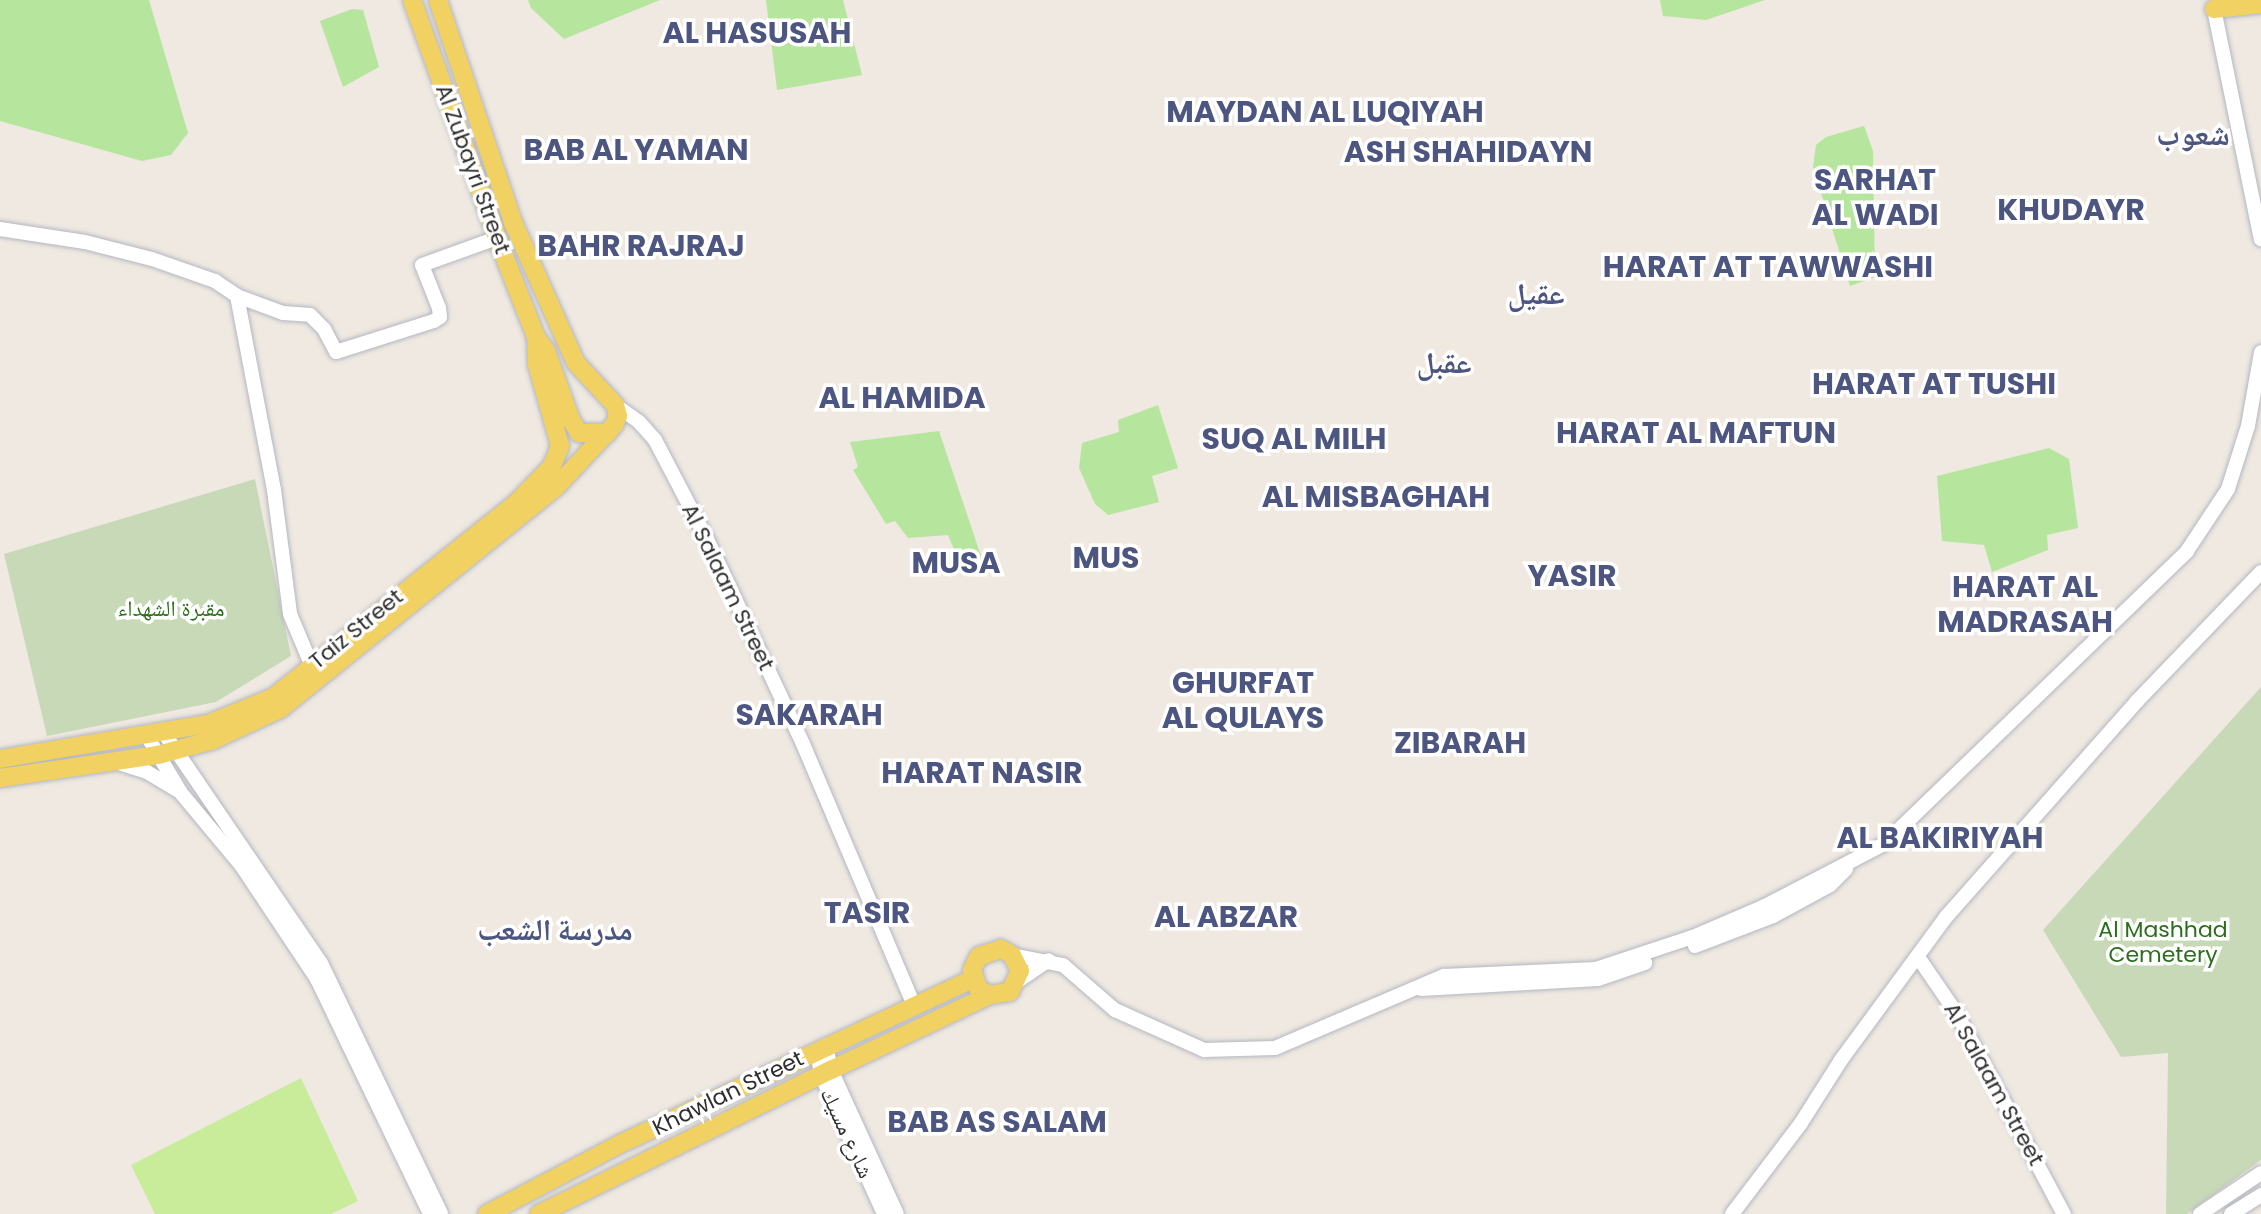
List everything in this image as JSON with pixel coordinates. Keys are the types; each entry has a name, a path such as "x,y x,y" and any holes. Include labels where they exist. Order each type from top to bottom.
{"main road":[{"name":"Al Zubayri Street","path":"412,0 497,238 536,337"},
{"path":"438,0 513,222 576,363 615,405 618,416 608,433 579,433 546,351 536,337"},
{"path":"2214,9 2261,4"},
{"name":"Taiz Street","path":"0,759 208,724 274,697 311,664 517,502 552,466 560,446 537,364 536,337"},
{"name":"Taiz Street","path":"0,778 166,752 241,730 280,709 525,513 557,486 608,433"},
{"path":"1001,949 1012,955 1018,963 1018,981 1004,995 990,995 979,990 973,979 974,962 985,951 1001,949"},
{"name":"Khawlan Street","path":"487,1214 620,1144 973,979"},
{"path":"952,989 965,996 961,1010"},
{"name":"Khawlan Street","path":"539,1214 990,995"},
{"path":"741,1088 752,1109"}],"street":[{"path":"2214,9 2261,239"},
{"path":"0,229 85,242 152,259 215,281 237,296 283,313 310,315 324,329 336,352 440,317 422,265 497,238"},
{"path":"237,296 274,490 290,614 311,664"},
{"path":"1012,955 1063,965 1115,1010 1204,1050 1275,1048 1409,988 1444,989 1598,979 1773,916 1830,885 1858,858 1884,844 2187,551 2228,489 2240,452 2261,352"},
{"name":"Al Salaam Street","path":"615,405 639,422 655,440 707,539 803,744 914,1006"},
{"path":"1732,1214 1946,917 2117,724 2261,572"},
{"path":"156,735 336,990 441,1214"},
{"path":"166,752 181,793"},
{"path":"112,761 147,772 181,793 246,860 326,996 430,1214"},
{"name":"Al Salaam Street","path":"1918,957 1964,1027 2064,1214"},
{"path":"1018,981 1049,960"},
{"name":"شارع مسيك","path":"821,1048 826,1073 884,1214"},
{"name":"شارع مسيك","path":"826,1073 897,1214"},
{"path":"2200,1214 2261,1173"},
{"path":"2231,1214 2261,1195"}],"green space":[{"path":"0,0 149,0 188,133 171,155 142,161 0,121"},
{"path":"528,0 660,0 564,39 531,8"},
{"path":"766,0 843,0 862,75 777,90"},
{"path":"1660,0 1765,0 1706,20 1663,16"},
{"path":"352,9 363,10 379,67 343,87 320,21"},
{"path":"1864,126 1873,151 1875,277 1850,286 1813,167 1816,145 1826,137"},
{"path":"1158,405 1178,468 1152,476 1159,502 1108,515 1095,504 1079,468 1082,443 1119,432 1118,420"},
{"path":"939,431 983,562 973,566 966,550 956,554 948,535 908,538 895,521 886,524 853,470 858,467 850,442"},
{"path":"2049,448 2069,459 2078,528 2047,535 2048,550 1992,572 1984,545 1942,541 1937,476"},
{"name":"مقبرة الشهداء","path":"255,479 291,656 216,702 47,736 4,554"},
{"name":"Al Mashhad Cemetery","path":"2261,687 2261,1160 2187,1214 2166,1214 2168,1053 2121,1057 2043,930"},
{"path":"301,1078 358,1201 331,1214 155,1214 131,1165"}],"district":[{"name":"AL HASUSAH","path":"757,33"},
{"name":"MAYDAN AL LUQIYAH","path":"1325,112"},
{"name":"شعوب","path":"2193,135"},
{"name":"BAB AL YAMAN","path":"636,150"},
{"name":"ASH SHAHIDAYN","path":"1468,152"},
{"name":"SARHAT AL WADI","path":"1875,197"},
{"name":"KHUDAYR","path":"2071,210"},
{"name":"BAHR RAJRAJ","path":"641,246"},
{"name":"HARAT AT TAWWASHI","path":"1768,267"},
{"name":"عقيل","path":"1536,294"},
{"name":"عقبل","path":"1444,363"},
{"name":"HARAT AT TUSHI","path":"1934,384"},
{"name":"AL HAMIDA","path":"902,398"},
{"name":"HARAT AL MAFTUN","path":"1696,433"},
{"name":"SUQ AL MILH","path":"1294,439"},
{"name":"AL MISBAGHAH","path":"1376,497"},
{"name":"MUS","path":"1106,558"},
{"name":"MUSA","path":"956,563"},
{"name":"YASIR","path":"1572,576"},
{"name":"HARAT AL MADRASAH","path":"2025,604"},
{"name":"GHURFAT AL QULAYS","path":"1243,700"},
{"name":"SAKARAH","path":"809,715"},
{"name":"ZIBARAH","path":"1460,743"},
{"name":"HARAT NASIR","path":"982,773"},
{"name":"AL BAKIRIYAH","path":"1940,838"},
{"name":"TASIR","path":"867,913"},
{"name":"AL ABZAR","path":"1226,917"},
{"name":"مدرسة الشعب","path":"555,930"},
{"name":"BAB AS SALAM","path":"997,1122"}]}
